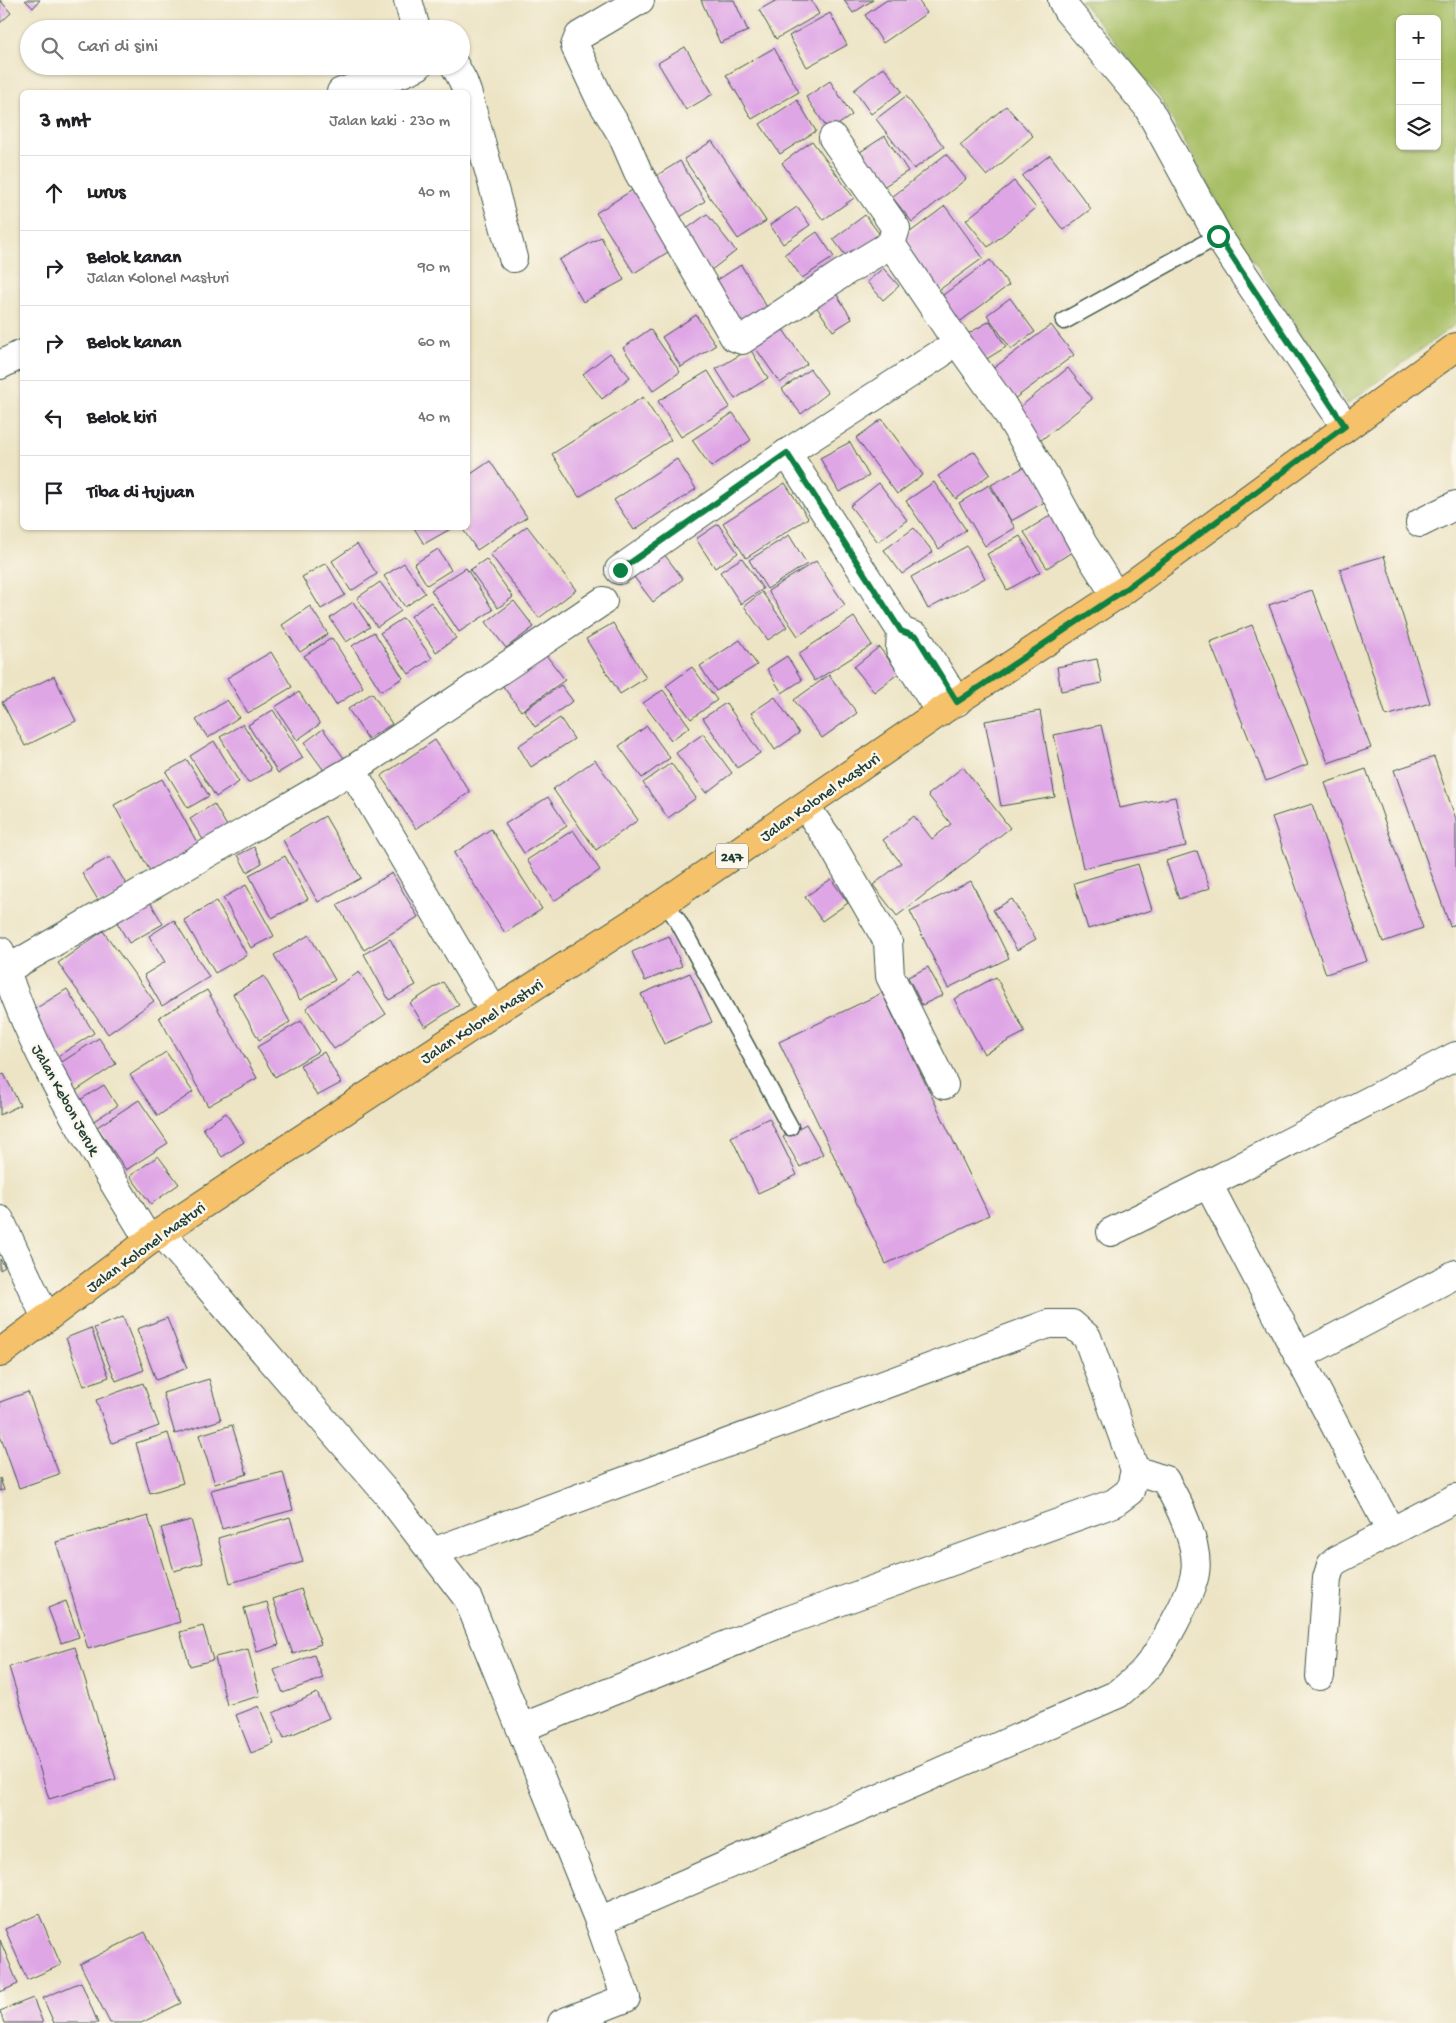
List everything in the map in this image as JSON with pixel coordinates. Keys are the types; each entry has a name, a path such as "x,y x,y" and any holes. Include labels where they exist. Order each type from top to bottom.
{"main road":[{"name":"Jalan Kolonel Masturi","path":"0,1353 155,1236 494,1012 666,902 948,707 1116,596 1345,426 1456,347"}],"street":[{"path":"408,0 414,20"},
{"path":"640,0 579,36 575,46 600,99 622,135 638,172 734,337 742,340 843,273 891,244 896,228 834,138"},
{"path":"1062,0 1067,10 1147,106 1218,236 1345,426"},
{"path":"348,90 399,75"},
{"path":"460,75 466,90"},
{"path":"470,105 513,258"},
{"path":"891,244 1003,406 1049,482 1083,544 1116,596"},
{"path":"620,570 787,453 940,354"},
{"path":"0,365 20,355"},
{"path":"787,453 901,631 900,649 948,707"},
{"path":"1420,523 1456,505"},
{"path":"3,961 352,770 603,601"},
{"path":"352,770 494,1012"},
{"path":"805,806 828,840 888,942 890,976 944,1085"},
{"name":"Jalan Kebon Jeruk","path":"3,961 41,1055 66,1102 155,1236 322,1416 433,1552 468,1599 599,1921 626,1998 562,2023"},
{"path":"1111,1232 1456,1056"},
{"path":"1208,1184 1390,1530"},
{"path":"0,1220 46,1318"},
{"path":"1298,1357 1456,1274"},
{"path":"433,1552 1048,1324 1072,1324 1087,1337 1135,1470 1130,1491 1114,1503 786,1622 521,1728"},
{"path":"599,1921 1118,1694 1146,1668 1180,1612 1196,1573 1193,1543 1178,1501 1165,1480 1135,1470"},
{"path":"1320,1676 1327,1578 1331,1565 1336,1560 1390,1530 1456,1498"}],"lane":[{"path":"1064,321 1218,236"},
{"path":"666,902 790,1128"}],"green space":[{"path":"1080,0 1456,0 1456,324 1347,404 1233,229 1160,98"}],"building":[{"path":"0,0 11,13 0,23"},
{"path":"25,0 40,0 33,8"},
{"path":"701,0 734,0 748,31 720,43"},
{"path":"777,0 811,0 819,14 776,39 759,10"},
{"path":"844,0 873,0 853,13"},
{"path":"887,0 918,0 927,13 883,43 865,15"},
{"path":"830,13 847,45 807,67 789,36"},
{"path":"685,47 713,94 686,110 658,63"},
{"path":"774,48 799,92 752,119 726,75"},
{"path":"884,67 902,91 871,114 854,90"},
{"path":"830,81 852,115 829,131 806,97"},
{"path":"906,96 944,147 914,169 876,119"},
{"path":"797,100 816,131 780,154 760,124"},
{"path":"1006,106 1033,136 987,176 960,145"},
{"path":"885,136 908,171 880,189 857,154"},
{"path":"712,141 766,221 738,239 684,159"},
{"path":"812,141 854,198 823,220 782,163"},
{"path":"946,154 966,179 912,222 892,197"},
{"path":"1050,155 1091,209 1063,230 1022,176"},
{"path":"680,161 705,201 671,223 646,182"},
{"path":"1014,181 1036,208 988,247 966,220"},
{"path":"634,189 673,249 634,273 596,213"},
{"path":"945,206 983,258 935,293 897,242"},
{"path":"797,207 810,225 783,244 770,225"},
{"path":"707,214 736,251 710,271 681,233"},
{"path":"865,215 885,241 852,264 833,239"},
{"path":"817,232 834,257 802,278 785,254"},
{"path":"601,237 624,280 583,302 559,260"},
{"path":"990,260 1009,285 954,326 935,301"},
{"path":"741,265 770,312 740,330 711,284"},
{"path":"883,268 899,286 883,300 867,282"},
{"path":"832,287 852,319 833,331 811,299"},
{"path":"1010,298 1035,332 1011,349 987,315"},
{"path":"696,315 716,345 681,367 662,337"},
{"path":"777,321 807,364 780,383 750,340"},
{"path":"990,321 1006,347 980,363 964,336"},
{"path":"1051,325 1074,355 1014,399 991,370"},
{"path":"650,329 680,372 653,391 623,348"},
{"path":"750,349 768,378 735,399 716,369"},
{"path":"610,353 630,377 602,399 583,374"},
{"path":"1068,368 1092,399 1040,441 1015,411"},
{"path":"810,369 828,393 801,414 782,389"},
{"path":"708,371 730,407 681,437 658,401"},
{"path":"643,397 671,440 579,497 552,454"},
{"path":"733,413 751,440 711,467 692,440"},
{"path":"882,419 923,475 897,494 856,438"},
{"path":"850,442 869,476 839,492 820,458"},
{"path":"974,451 990,474 956,499 938,476"},
{"path":"677,459 696,489 634,530 614,500"},
{"path":"490,461 527,517 477,550 463,530 470,530 470,475"},
{"path":"1030,464 1050,499 1011,521 991,485"},
{"path":"934,482 966,530 939,549 906,501"},
{"path":"785,483 808,518 746,558 723,523"},
{"path":"879,483 907,520 878,542 850,506"},
{"path":"989,485 1015,528 985,546 959,503"},
{"path":"1053,514 1075,550 1047,568 1024,532"},
{"path":"718,524 738,553 715,568 696,539"},
{"path":"527,526 576,590 539,618 490,554"},
{"path":"914,528 933,552 902,574 884,550"},
{"path":"415,530 448,530 424,544"},
{"path":"789,535 807,564 767,589 749,560"},
{"path":"1020,536 1040,572 1007,590 987,554"},
{"path":"357,544 377,574 351,591 332,561"},
{"path":"967,546 985,578 928,609 911,577"},
{"path":"438,549 451,570 427,585 414,564"},
{"path":"664,554 683,579 653,602 634,577"},
{"path":"1384,556 1430,703 1386,716 1340,569"},
{"path":"742,558 763,589 741,604 720,572"},
{"path":"486,559 513,597 498,608 470,570"},
{"path":"816,561 845,605 798,636 768,591"},
{"path":"326,563 345,595 321,609 302,577"},
{"path":"404,563 425,593 405,607 384,576"},
{"path":"466,568 493,610 459,632 431,590"},
{"path":"380,582 401,611 377,627 357,598"},
{"path":"1312,590 1371,748 1328,763 1269,605"},
{"path":"762,592 787,627 768,640 744,606"},
{"path":"514,601 534,627 506,648 486,622"},
{"path":"353,602 370,627 346,642 330,618"},
{"path":"431,602 456,638 436,652 411,616"},
{"path":"310,606 328,634 300,652 282,625"},
{"path":"854,617 872,645 815,681 798,654"},
{"path":"403,618 432,658 409,674 380,633"},
{"path":"613,623 646,678 620,694 586,639"},
{"path":"1252,625 1308,764 1266,781 1210,642"},
{"path":"374,632 403,678 381,691 352,646"},
{"path":"332,638 363,687 336,705 304,656"},
{"path":"740,640 757,665 716,691 700,666"},
{"path":"879,647 899,673 874,692 854,667"},
{"path":"271,652 292,687 248,713 227,678"},
{"path":"546,655 565,680 521,711 502,685"},
{"path":"787,656 802,680 782,693 767,669"},
{"path":"1097,659 1102,683 1061,691 1057,667"},
{"path":"692,667 717,700 691,719 666,686"},
{"path":"829,675 857,713 822,738 794,700"},
{"path":"54,676 76,721 25,746 2,702"},
{"path":"561,685 573,701 535,727 524,710"},
{"path":"663,690 690,727 671,740 643,703"},
{"path":"299,692 320,724 297,740 275,707"},
{"path":"372,693 392,724 368,739 348,709"},
{"path":"775,697 799,733 775,750 751,713"},
{"path":"227,700 239,717 208,738 196,720"},
{"path":"726,703 760,753 737,768 703,718"},
{"path":"273,710 303,758 278,773 248,725"},
{"path":"1040,711 1055,797 1001,806 985,721"},
{"path":"560,718 574,739 531,767 518,746"},
{"path":"243,724 271,770 248,783 220,737"},
{"path":"1101,725 1120,808 1175,797 1186,846 1083,868 1054,735"},
{"path":"647,726 670,758 642,778 619,746"},
{"path":"323,729 344,758 325,772 304,743"},
{"path":"703,734 732,773 706,793 676,753"},
{"path":"435,740 470,792 416,829 381,776"},
{"path":"214,741 239,782 216,797 190,756"},
{"path":"1434,757 1456,819 1456,924 1450,926 1394,770"},
{"path":"187,760 209,796 188,808 166,772"},
{"path":"595,760 638,820 596,850 553,789"},
{"path":"671,763 696,798 668,818 643,783"},
{"path":"963,767 1010,828 897,916 873,885 901,863 883,840 914,816 932,839 951,824 928,795"},
{"path":"1366,769 1423,928 1383,942 1325,783"},
{"path":"162,779 199,846 151,873 114,805"},
{"path":"548,797 567,826 524,853 505,824"},
{"path":"214,804 230,831 207,846 190,819"},
{"path":"1312,804 1367,961 1326,974 1272,817"},
{"path":"325,816 361,878 318,902 283,840"},
{"path":"491,829 542,909 505,933 454,853"},
{"path":"573,830 600,870 554,901 527,860"},
{"path":"254,847 262,863 247,872 238,855"},
{"path":"1197,851 1210,888 1179,899 1166,861"},
{"path":"285,856 308,899 272,918 249,875"},
{"path":"110,857 129,889 101,905 82,873"},
{"path":"1138,864 1152,910 1088,929 1074,883"},
{"path":"392,873 418,917 364,950 337,905"},
{"path":"831,879 848,903 822,921 805,897"},
{"path":"971,881 1009,958 948,988 910,911"},
{"path":"246,885 274,936 251,948 223,898"},
{"path":"1012,899 1036,939 1017,950 993,910"},
{"path":"149,900 163,924 129,943 115,919"},
{"path":"216,901 247,955 215,973 184,920"},
{"path":"174,920 209,977 162,1006 144,975 165,962 149,936"},
{"path":"103,931 154,1001 108,1034 58,963"},
{"path":"309,935 335,980 300,1000 274,955"},
{"path":"669,936 682,966 645,981 632,952"},
{"path":"390,939 416,985 389,1000 364,954"},
{"path":"928,967 943,995 922,1005 908,977"},
{"path":"359,972 386,1014 334,1049 306,1008"},
{"path":"690,973 712,1022 664,1044 641,994"},
{"path":"264,976 290,1022 259,1040 233,994"},
{"path":"996,977 1025,1032 984,1054 954,999"},
{"path":"443,982 459,1005 425,1027 410,1003"},
{"path":"67,989 94,1033 55,1058 27,1014"},
{"path":"207,990 257,1078 208,1106 159,1017"},
{"path":"882,993 989,1215 886,1264 779,1042"},
{"path":"301,1021 319,1051 275,1077 257,1047"},
{"path":"99,1038 116,1064 68,1096 51,1069"},
{"path":"166,1052 193,1092 158,1116 130,1075"},
{"path":"324,1052 341,1083 317,1096 300,1065"},
{"path":"4,1074 20,1105 0,1115 0,1076"},
{"path":"104,1085 117,1106 89,1124 75,1103"},
{"path":"139,1100 168,1143 126,1170 97,1127"},
{"path":"226,1113 244,1142 222,1157 203,1128"},
{"path":"769,1118 797,1175 758,1193 731,1137"},
{"path":"806,1124 823,1154 800,1167 783,1137"},
{"path":"158,1156 179,1184 151,1204 130,1176"},
{"path":"0,1259 5,1267 0,1270"},
{"path":"123,1317 144,1370 116,1381 94,1328"},
{"path":"167,1318 187,1368 156,1380 137,1329"},
{"path":"91,1328 109,1377 84,1386 66,1338"},
{"path":"209,1379 221,1420 175,1434 163,1393"},
{"path":"143,1383 159,1426 112,1443 96,1400"},
{"path":"28,1392 59,1474 19,1488 0,1435 0,1402"},
{"path":"232,1425 247,1474 215,1484 199,1435"},
{"path":"168,1433 183,1483 150,1493 136,1443"},
{"path":"283,1472 293,1510 222,1529 211,1490"},
{"path":"0,1478 4,1490 0,1491"},
{"path":"148,1516 180,1622 88,1649 56,1542"},
{"path":"290,1517 303,1562 230,1583 218,1538"},
{"path":"191,1520 203,1563 174,1571 161,1528"},
{"path":"301,1589 321,1644 293,1654 273,1599"},
{"path":"66,1601 79,1637 61,1643 48,1608"},
{"path":"267,1602 279,1645 257,1652 244,1608"},
{"path":"203,1626 213,1660 190,1666 180,1632"},
{"path":"75,1647 116,1779 49,1799 9,1667"},
{"path":"248,1649 260,1696 227,1705 215,1657"},
{"path":"314,1655 323,1678 283,1693 274,1670"},
{"path":"317,1693 329,1718 284,1738 273,1713"},
{"path":"259,1706 274,1744 251,1753 236,1715"},
{"path":"39,1914 61,1965 27,1980 5,1929"},
{"path":"145,1932 181,2003 141,2023 110,2023 80,1964"},
{"path":"0,1940 18,1984 0,1992"},
{"path":"81,1982 98,2023 54,2023 43,1998"},
{"path":"33,1998 43,2023 4,2023 0,2011"}],"route":[{"path":"620,570 787,453 901,631 917,637 957,702 1123,591 1345,426 1218,236"}]}
